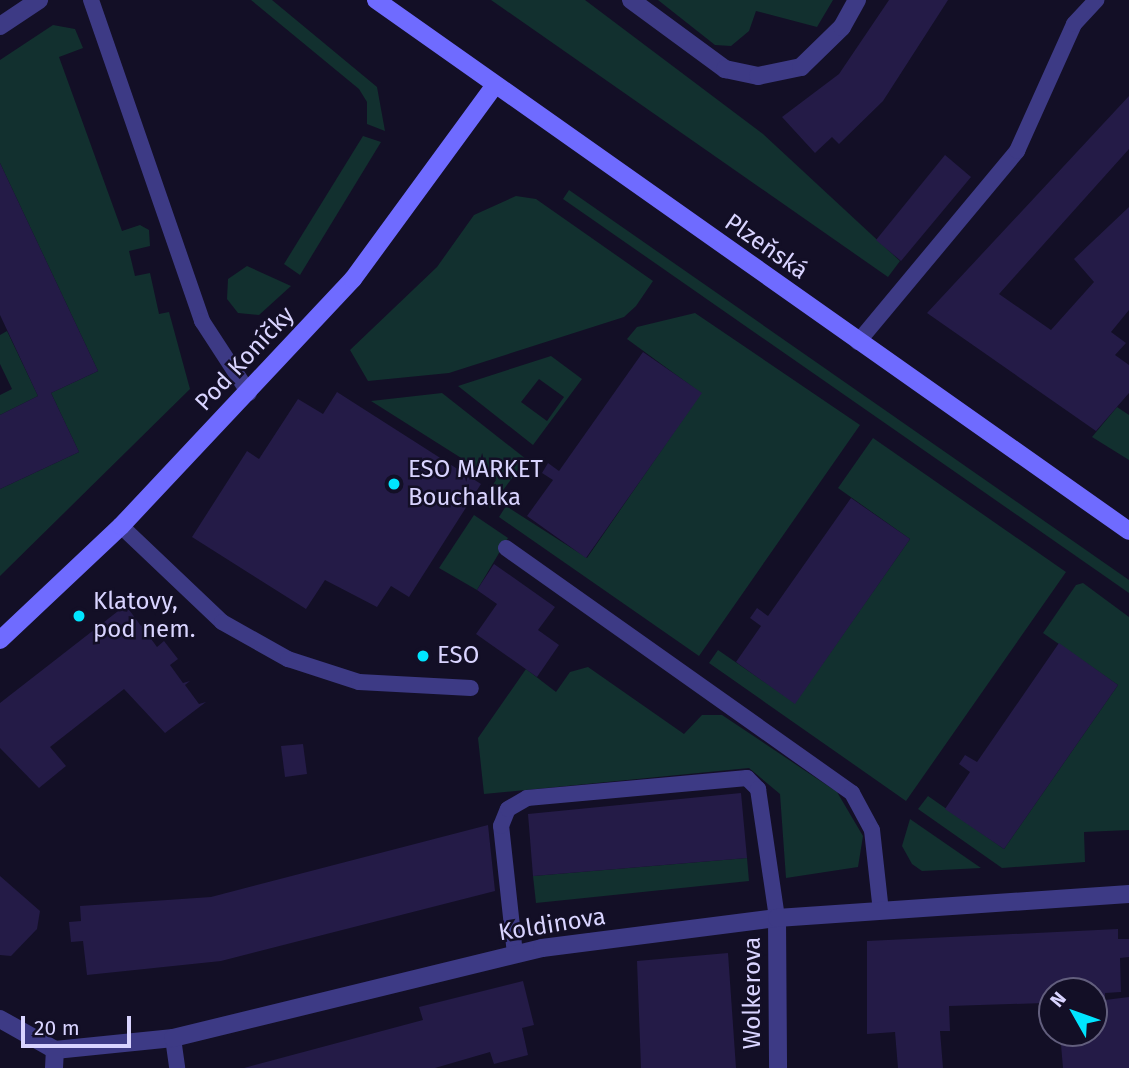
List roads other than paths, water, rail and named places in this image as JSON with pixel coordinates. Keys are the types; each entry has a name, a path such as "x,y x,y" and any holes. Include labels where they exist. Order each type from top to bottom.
{"main road":[{"name":"Plzeňská","path":"376,0 1129,531"},
{"name":"Pod Koníčky","path":"0,640 121,526 249,393 353,279 495,85"}],"street":[{"path":"0,26 39,0"},
{"path":"631,0 725,69 758,76 801,66 842,27 858,0"},
{"name":"Koldinova","path":"0,1019 54,1059 173,1038 515,954 777,918 1129,894"},
{"name":"Wolkerova","path":"777,918 778,1068"}],"lane":[{"path":"91,0 202,321 249,393"},
{"path":"858,342 1017,151 1074,24 1096,0"},
{"path":"121,526 222,622 288,659 359,682 471,688"},
{"path":"506,548 852,793 872,830 881,911"},
{"path":"515,954 501,826 508,809 527,797 747,778 758,789 777,918"},
{"path":"173,1038 177,1068"}],"place":[{"name":"ESO MARKET Bouchalka","path":"394,484"},
{"name":"Klatovy, pod nem.","path":"79,616"},
{"name":"ESO","path":"423,656"}]}
